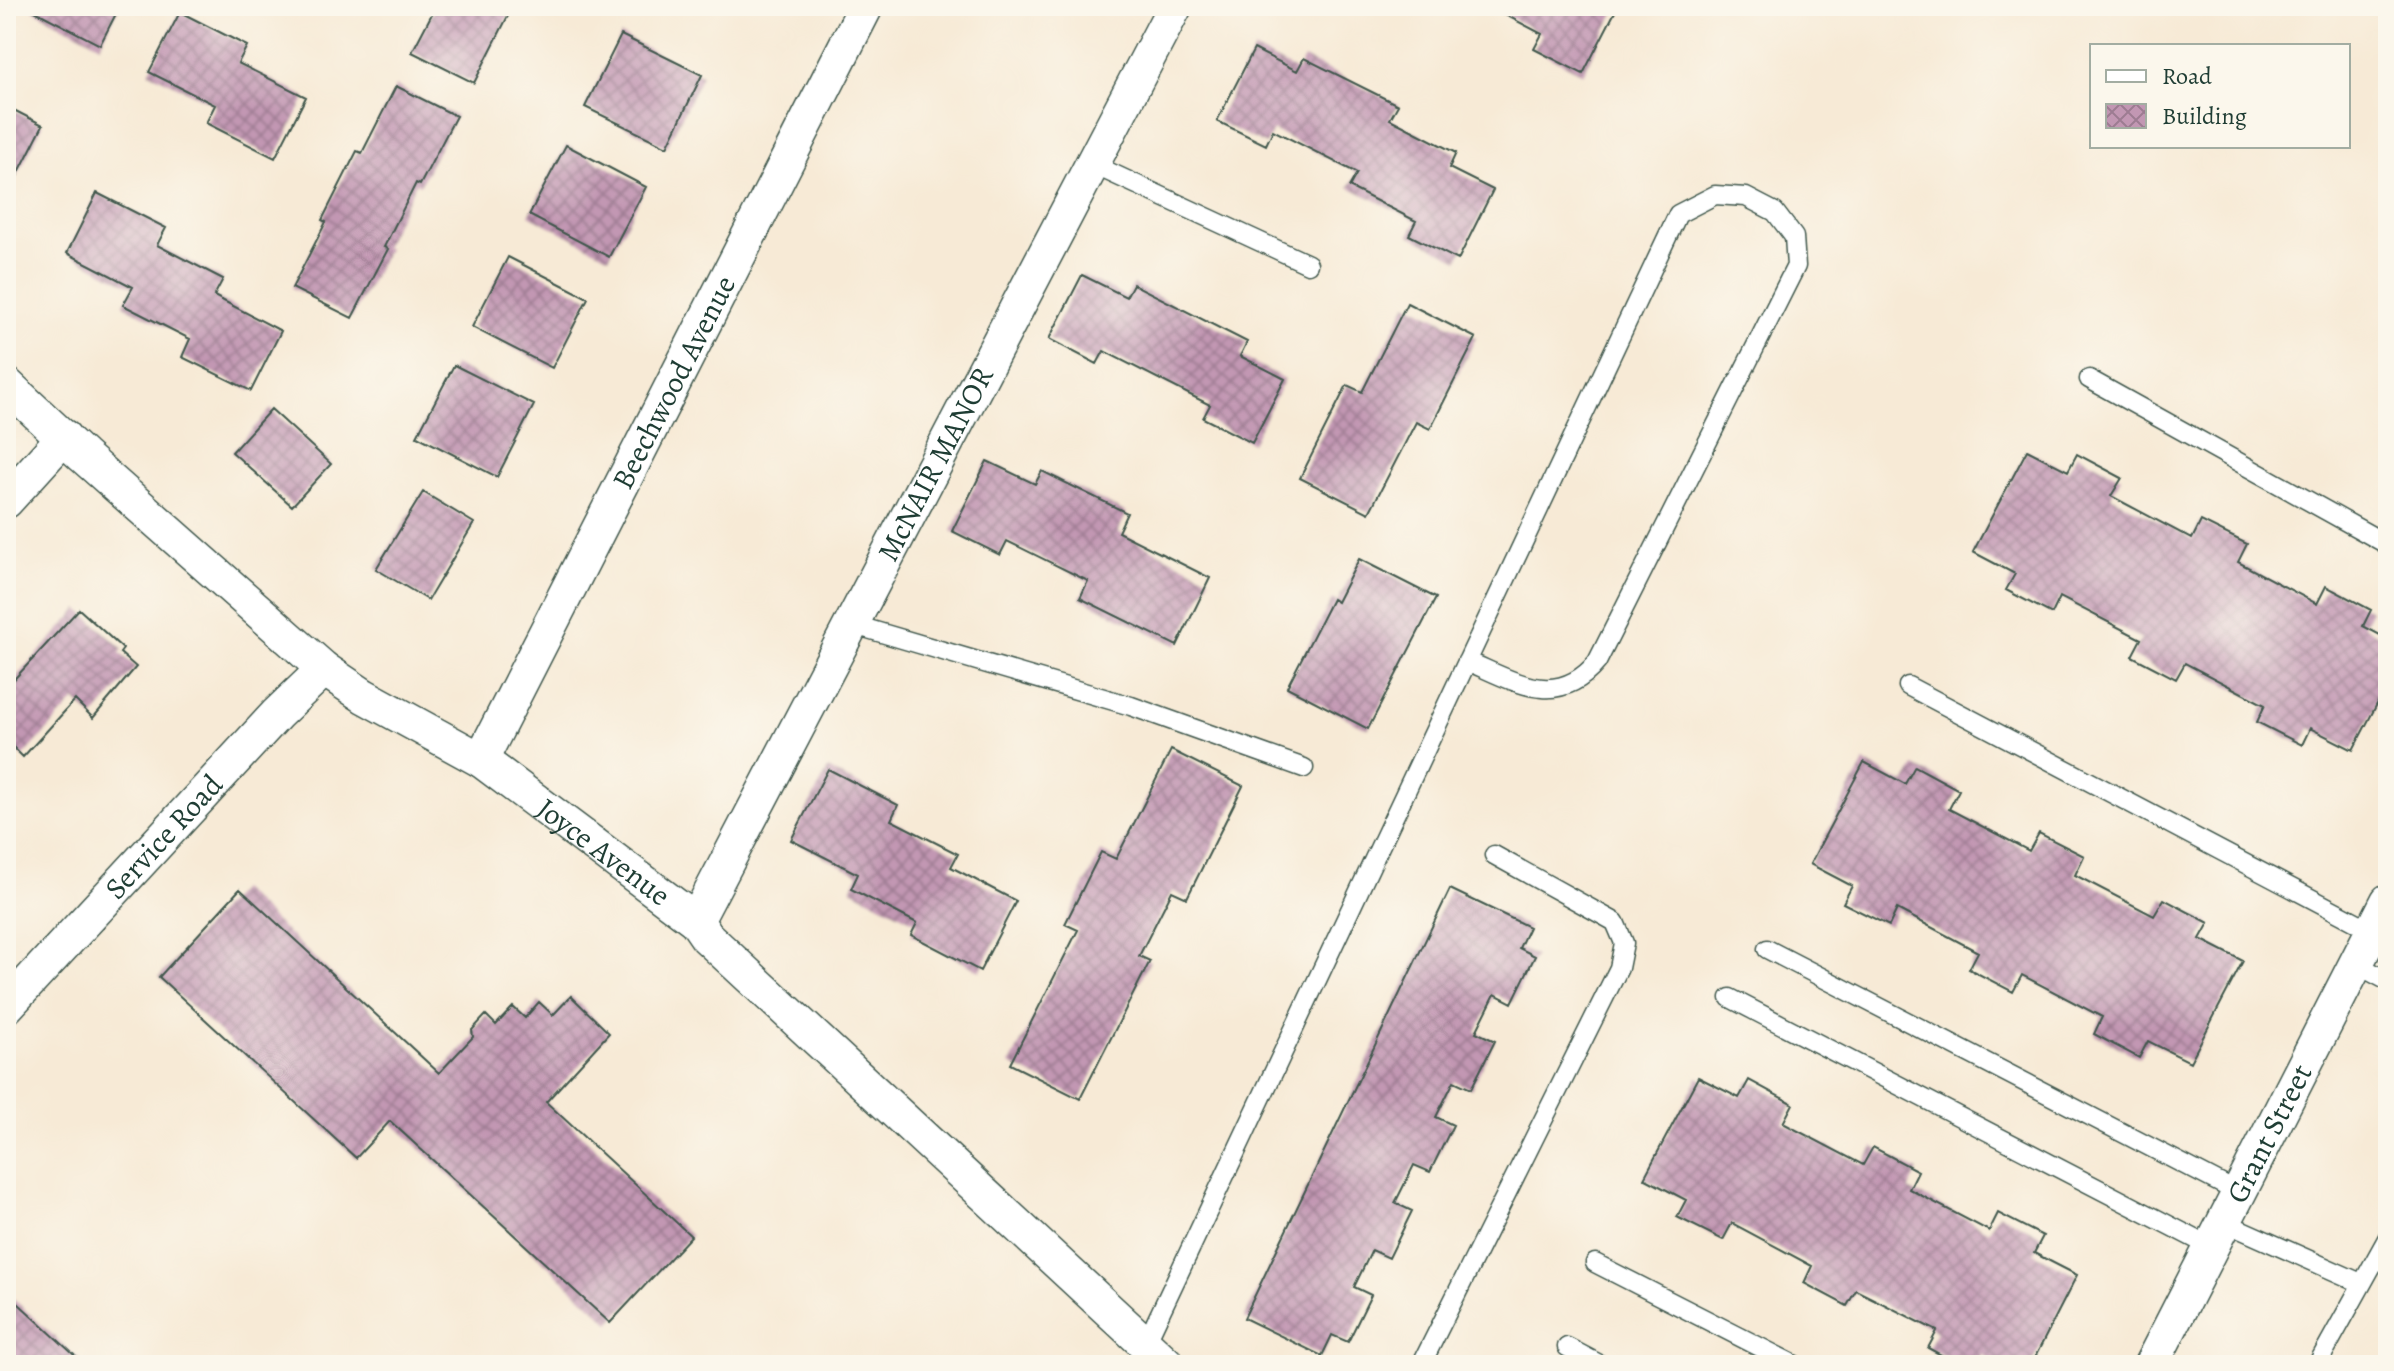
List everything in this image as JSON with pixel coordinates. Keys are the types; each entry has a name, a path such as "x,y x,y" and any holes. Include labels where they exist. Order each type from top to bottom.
{"street":[{"name":"Beechwood Avenue","path":"481,760 866,6"},
{"name":"McNAIR MANOR","path":"696,921 1175,6"},
{"name":"Joyce Avenue","path":"6,384 324,669 364,696 481,760 696,921 707,937 1156,1355"},
{"path":"6,501 64,437"},
{"name":"Service Road","path":"6,1007 277,714 324,669"},
{"name":"Grant Street","path":"2151,1365 2380,916"}],"lane":[{"path":"1092,164 1308,264"},
{"path":"1156,1355 1467,661 1678,214 1715,195 1746,197 1775,212 1794,237 1796,266 1597,662 1583,679 1553,689 1530,688 1467,661"},
{"path":"2089,379 2388,545"},
{"path":"851,624 1131,706 1304,768"},
{"path":"1908,686 2380,916"},
{"path":"1421,1365 1619,968 1624,943 1615,922 1494,855"},
{"path":"1767,949 2225,1221"},
{"path":"2356,964 2388,981"},
{"path":"1730,998 2361,1283"},
{"path":"2317,1365 2388,1237"},
{"path":"1595,1263 1795,1365"},
{"path":"1567,1347 1601,1365"}],"building":[{"path":"35,6 120,6 100,45 33,10"},
{"path":"436,6 508,6 505,12 509,14 474,83 412,52"},
{"path":"1501,6 1618,6 1583,74 1534,49 1542,34 1498,11"},
{"path":"180,12 247,46 238,63 306,97 275,158 206,123 215,105 149,72"},
{"path":"621,35 702,75 667,147 585,107"},
{"path":"1254,49 1297,71 1304,58 1398,105 1390,119 1456,153 1449,168 1493,190 1458,260 1409,235 1416,221 1349,187 1357,173 1273,130 1266,145 1217,121"},
{"path":"396,86 456,116 420,185 416,183 384,247 388,249 352,318 292,288 326,222 322,220 357,151 362,153"},
{"path":"6,106 43,125 15,180 6,176"},
{"path":"566,145 646,187 609,257 529,215"},
{"path":"97,193 166,228 157,245 223,279 214,296 281,331 251,391 182,357 190,339 123,305 133,287 67,253"},
{"path":"508,257 588,298 552,368 472,327"},
{"path":"1082,275 1126,297 1133,284 1247,342 1240,356 1285,379 1252,443 1203,418 1210,405 1104,351 1097,364 1049,339"},
{"path":"1407,303 1476,338 1430,429 1416,422 1369,513 1300,478 1347,385 1362,392"},
{"path":"454,365 534,405 497,477 417,436"},
{"path":"271,409 331,464 292,506 232,452"},
{"path":"2027,450 2068,471 2077,454 2122,478 2111,496 2192,539 2201,521 2247,544 2238,562 2317,604 2326,586 2371,610 2363,626 2388,639 2388,683 2353,750 2310,728 2302,745 2257,722 2265,705 2185,663 2176,679 2132,656 2141,639 2060,597 2052,614 2006,590 2015,574 1973,552"},
{"path":"987,461 1035,484 1042,471 1127,513 1118,532 1210,578 1177,646 1080,598 1088,581 1007,541 1000,555 952,531"},
{"path":"423,492 474,523 428,600 376,569"},
{"path":"1359,559 1436,598 1368,729 1287,687 1332,599 1337,602"},
{"path":"79,609 123,649 120,653 136,667 93,718 75,700 23,757 13,747 6,755 6,688"},
{"path":"1171,750 1243,786 1187,898 1172,891 1139,956 1150,961 1080,1099 1010,1064 1078,930 1065,924 1101,852 1116,859"},
{"path":"1864,762 1905,784 1915,766 1959,790 1949,809 2029,851 2039,833 2084,856 2075,875 2154,916 2164,899 2209,923 2200,939 2243,961 2190,1062 2148,1041 2139,1058 2094,1034 2102,1017 2022,975 2013,992 1969,969 1978,952 1897,909 1889,926 1843,903 1852,886 1810,864"},
{"path":"828,769 898,805 891,820 958,854 951,867 1016,901 980,971 911,935 917,923 851,889 858,874 791,840"},
{"path":"240,889 439,1073 473,1037 472,1030 486,1015 496,1025 513,1007 525,1018 539,1002 553,1015 571,996 609,1033 546,1102 691,1236 610,1323 390,1121 356,1158 159,977"},
{"path":"1450,889 1529,927 1519,948 1535,956 1512,1003 1495,994 1476,1032 1495,1041 1471,1089 1454,1081 1436,1117 1453,1125 1430,1172 1414,1165 1395,1203 1412,1211 1389,1258 1372,1250 1354,1287 1371,1295 1348,1342 1332,1335 1322,1356 1244,1318"},
{"path":"1698,1077 1739,1098 1749,1080 1793,1104 1783,1123 1863,1165 1873,1147 1918,1171 1909,1189 1989,1231 1998,1213 2043,1236 2034,1253 2077,1275 2031,1365 2001,1365 1982,1355 1977,1365 1960,1365 1928,1348 1937,1331 1856,1290 1847,1306 1804,1283 1812,1266 1732,1223 1723,1240 1677,1217 1686,1200 1644,1178"},
{"path":"6,1292 85,1365 6,1365"}]}
